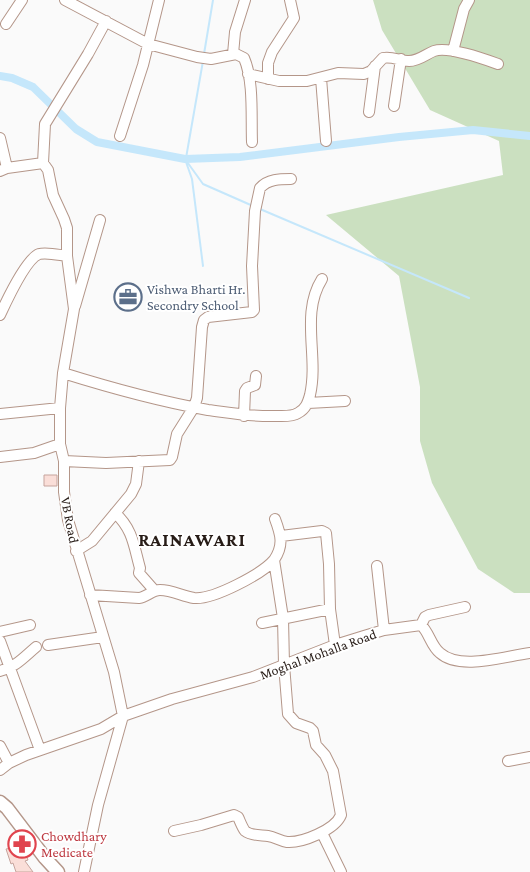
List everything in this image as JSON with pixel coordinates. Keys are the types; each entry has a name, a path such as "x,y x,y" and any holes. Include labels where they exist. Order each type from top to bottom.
{"main road":[{"path":"0,802 7,808 58,872"}],"street":[{"path":"6,24 22,0"},
{"path":"65,0 148,44 196,57 212,59 238,54 244,58 248,74 252,142"},
{"path":"120,136 139,78 159,0"},
{"path":"233,54 235,32 245,0"},
{"path":"268,79 268,63 272,52 294,18 290,0"},
{"path":"453,52 464,9 469,0"},
{"path":"0,138 4,169 43,163 45,124 106,21"},
{"path":"248,74 268,79 302,81 338,73 364,74 371,71 380,59 385,57 413,60 436,50 477,56 498,64"},
{"path":"394,106 401,59"},
{"path":"368,112 374,66"},
{"path":"321,78 326,141"},
{"name":"VB Road","path":"43,163 48,170 55,202 64,219 68,236 67,256 74,309 63,373 60,408 60,444 64,461 64,492 68,520 114,672 123,716 98,805 84,872"},
{"path":"64,461 139,462 170,460 177,434 194,407 197,398 204,320 208,317 252,312 254,310 252,266 255,211 261,186 279,179 291,179"},
{"path":"74,309 100,220"},
{"path":"0,315 10,293 33,259 40,254 67,256"},
{"path":"63,373 106,387 194,407 244,416 293,415 300,412 308,404 312,378 311,305 314,293 322,279"},
{"path":"244,416 245,391 247,388 255,385 256,376"},
{"path":"308,404 345,401"},
{"path":"0,414 60,408"},
{"path":"0,457 34,453 60,444"},
{"path":"76,551 92,540 131,494 136,484 139,462"},
{"path":"115,513 126,523 140,568 139,573 154,590"},
{"path":"90,595 139,598 154,590 175,592 193,598 221,592 267,568 274,560 279,553 281,536 275,519"},
{"path":"281,536 322,531 326,533 330,609 335,645"},
{"path":"174,831 234,815 238,817 248,833 290,842 322,833 337,822 341,815 333,771 325,755 316,745 312,729 296,723 288,714 283,618 274,560"},
{"path":"376,566 384,630"},
{"path":"465,607 428,615 421,625 424,627 434,648 444,656 452,660 473,662 530,653"},
{"path":"262,623 330,609"},
{"path":"0,632 30,625"},
{"name":"Moghal Mohalla Road","path":"0,770 40,750 101,729 123,716 253,677 335,645 384,630 421,625"},
{"path":"48,644 103,638"},
{"path":"0,641 4,670 40,750"},
{"path":"4,670 20,662 36,647"},
{"path":"0,746 9,764"},
{"path":"508,761 530,757"},
{"path":"322,833 341,872"}],"green space":[{"path":"373,0 530,0 530,593 514,593 478,569 432,483 420,441 420,387 399,276 326,215 503,175 499,141 430,110 382,30"}],"building":[{"path":"44,475 57,475 57,486 44,486"},
{"path":"22,846 28,860 25,861 33,872 16,872 13,863 11,864 6,849"}],"waterway":[{"path":"204,54 213,0"},
{"path":"186,158 203,61"},
{"path":"0,76 12,78 33,87 76,129 97,142 185,159 240,157 399,137 473,130 530,136"},
{"path":"185,159 203,184 253,206"},
{"path":"186,162 192,179 203,266"},
{"path":"260,209 469,298"}],"place":[{"name":"Vishwa Bharti Hr. Secondry School","path":"128,297"},
{"name":"Chowdhary Medicate","path":"22,844"}],"district":[{"name":"RAINAWARI","path":"192,539"}]}
